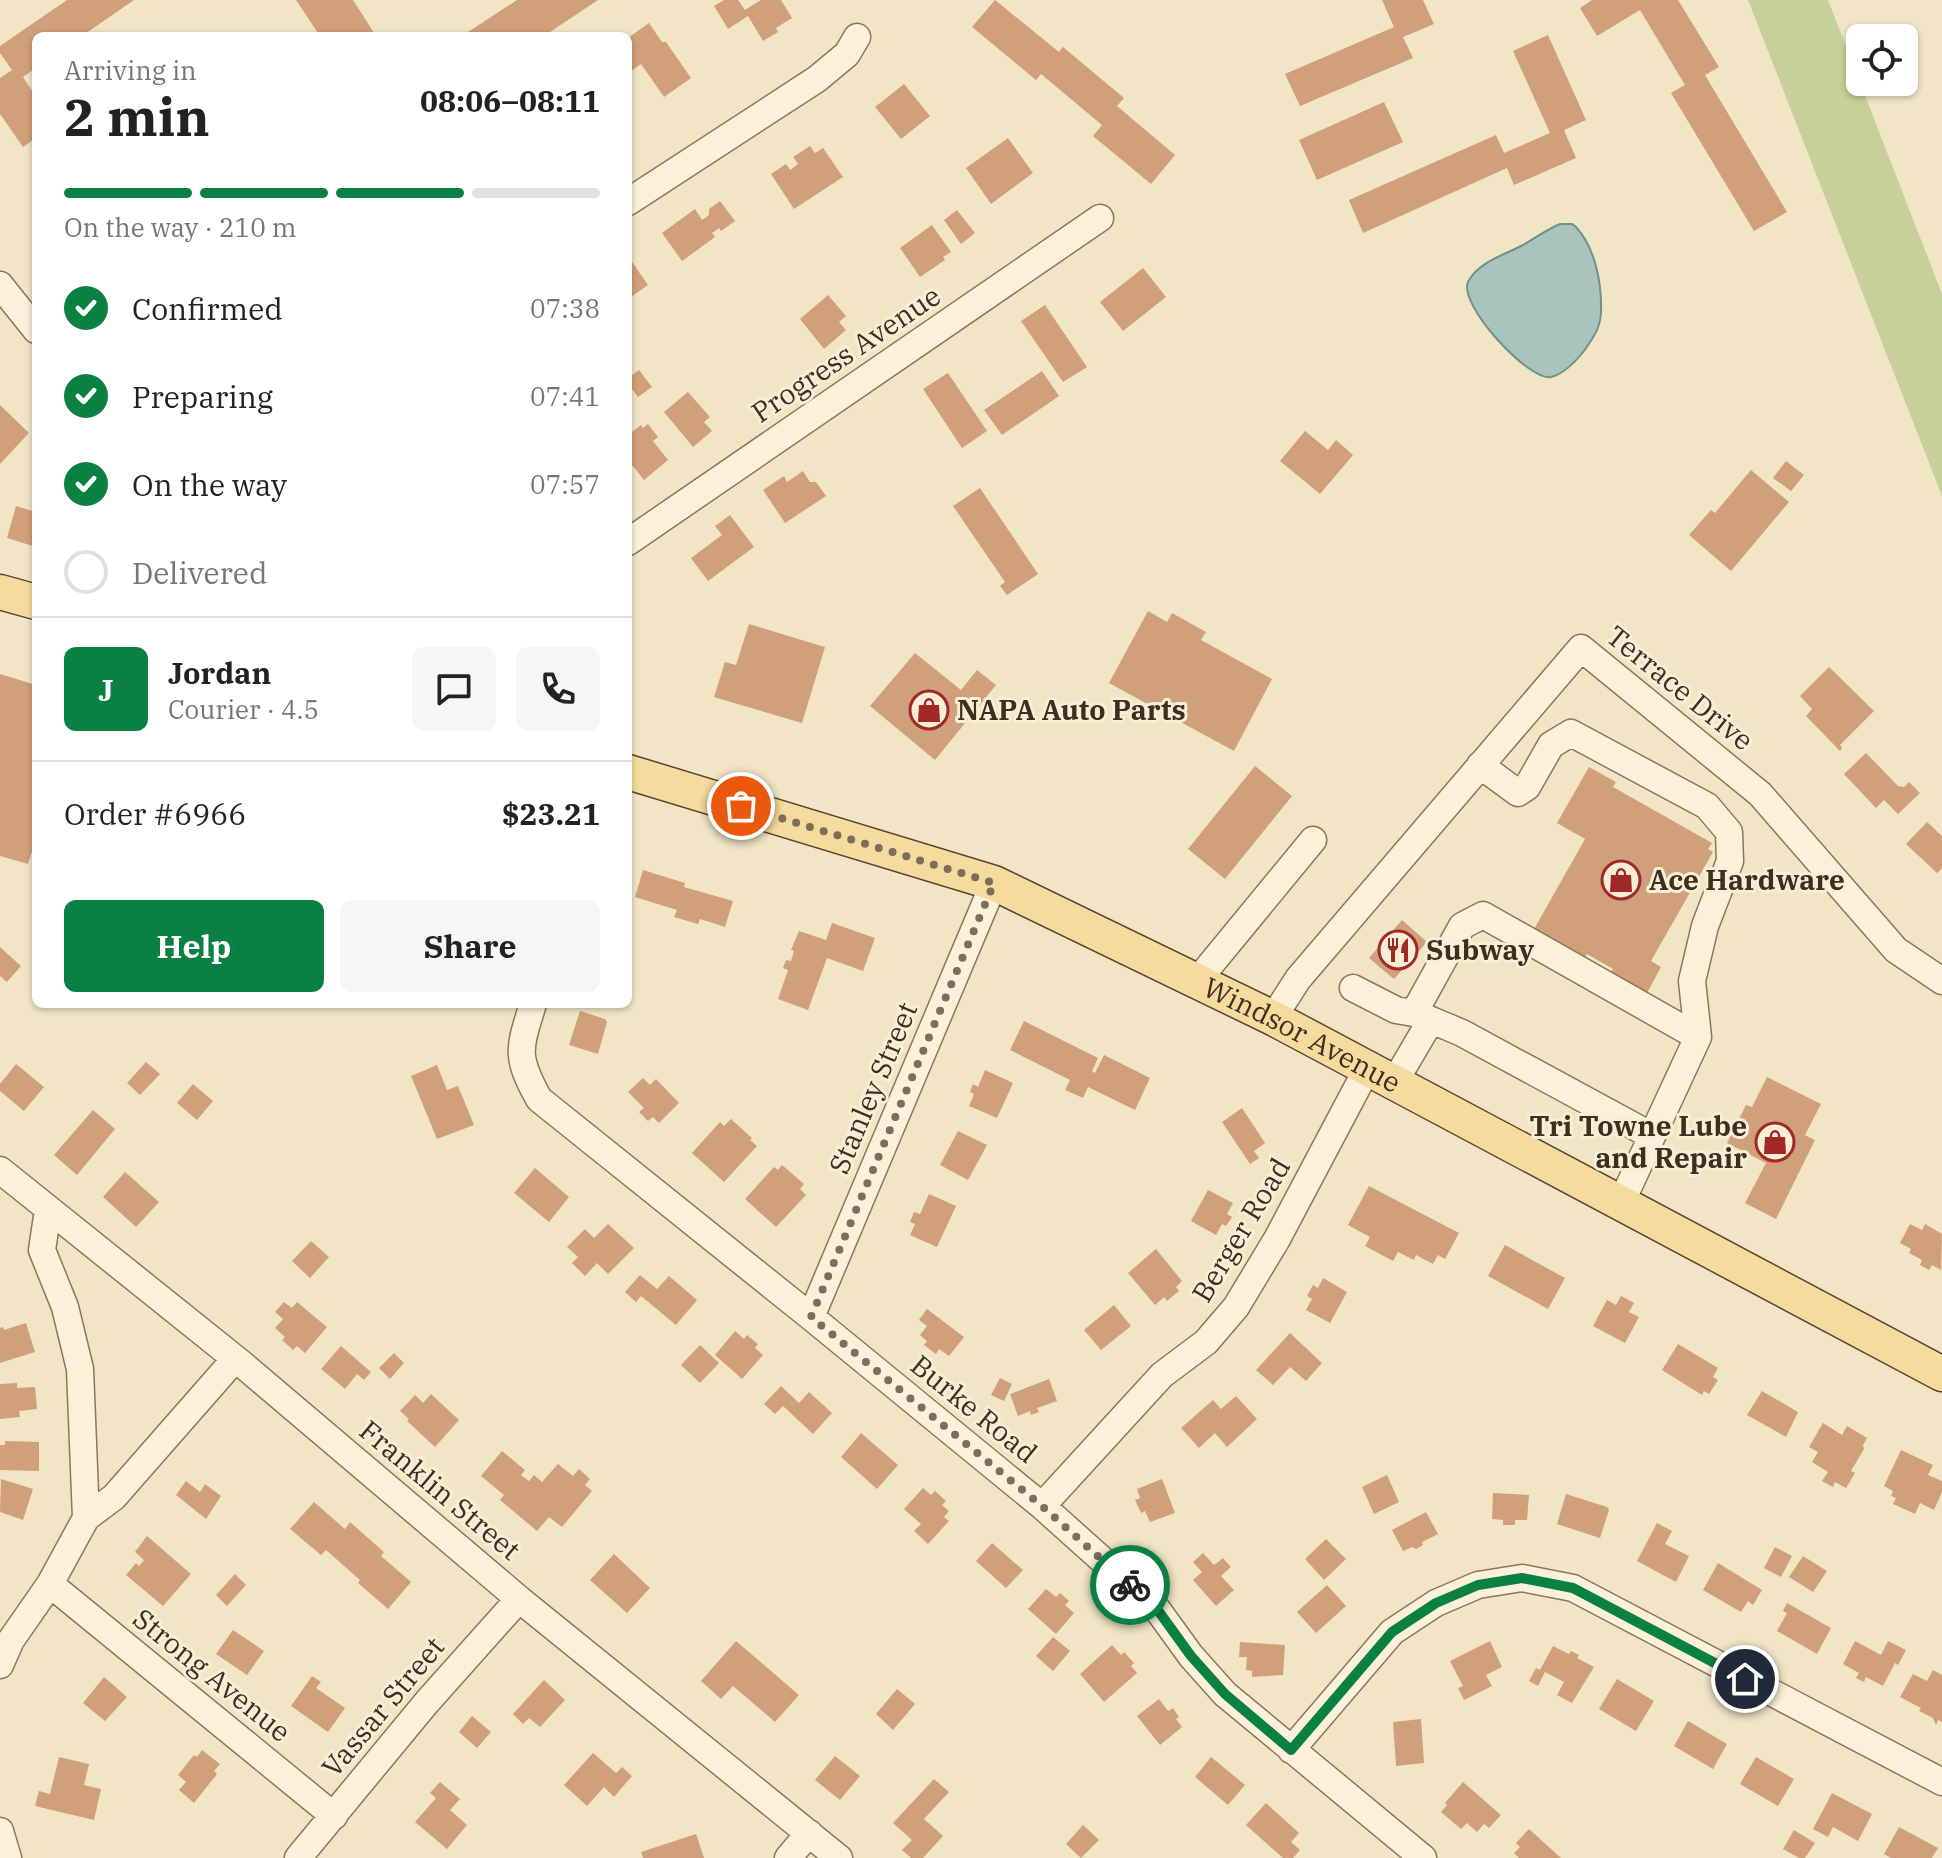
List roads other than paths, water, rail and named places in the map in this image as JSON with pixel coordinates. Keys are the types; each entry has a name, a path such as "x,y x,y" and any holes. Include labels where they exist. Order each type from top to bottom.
{"main road":[{"path":"0,592 32,601"},
{"name":"Windsor Avenue","path":"632,773 994,883 1273,1018 1942,1374"}],"street":[{"path":"632,199 817,79 847,54 857,37"},
{"name":"Progress Avenue","path":"632,539 1100,218"},
{"path":"0,285 32,325"},
{"name":"Terrace Drive","path":"1273,1018 1298,979 1581,648 1760,794 1896,950 1942,981"},
{"path":"1480,765 1518,793 1527,787 1551,745 1571,733 1707,806 1729,832 1730,861 1705,926 1692,981 1698,1037 1621,1203"},
{"path":"1197,981 1313,840"},
{"name":"Stanley Street","path":"811,1317 994,883"},
{"name":"Berger Road","path":"1042,1506 1162,1375 1206,1342 1236,1307 1422,1016 1462,926 1483,915 1698,1037"},
{"path":"1353,988 1396,1010 1422,1016 1462,1033 1652,1136"},
{"name":"Burke Road","path":"532,1008 520,1048 527,1079 539,1099 1042,1506 1157,1609 1191,1656 1225,1694 1423,1858"},
{"name":"Franklin Street","path":"0,1170 235,1359 519,1599 839,1858"},
{"path":"48,1210 42,1250 65,1307 80,1369 86,1518"},
{"path":"0,1665 11,1640 50,1584 86,1518 114,1497 235,1359"},
{"path":"1291,1750 1392,1632 1436,1603 1478,1585 1522,1578 1573,1588 1942,1782"},
{"name":"Strong Avenue","path":"50,1584 334,1816"},
{"name":"Vassar Street","path":"298,1858 427,1702 519,1599"},
{"path":"0,1831 8,1858"},
{"path":"788,1858 809,1833"}],"water":[{"path":"1560,224 1576,227 1593,256 1599,279 1601,313 1598,329 1584,351 1565,370 1551,377 1527,367 1497,339 1474,307 1468,293 1468,282 1485,264"}],"place":[{"name":"NAPA Auto Parts","path":"929,710"},
{"name":"Ace Hardware","path":"1621,880"},
{"name":"Subway","path":"1398,950"},
{"name":"Tri Towne Lube and Repair","path":"1775,1142"}]}
